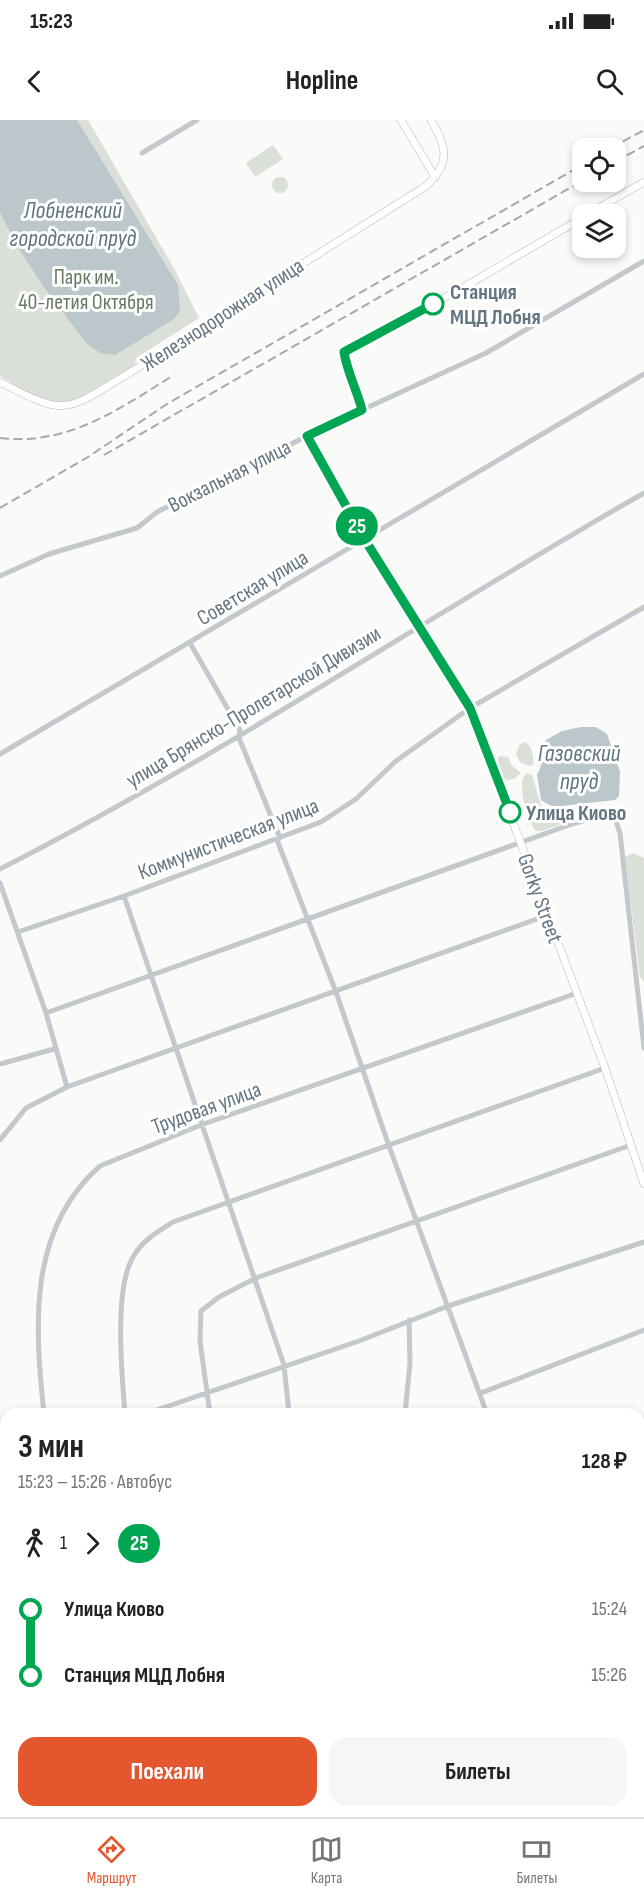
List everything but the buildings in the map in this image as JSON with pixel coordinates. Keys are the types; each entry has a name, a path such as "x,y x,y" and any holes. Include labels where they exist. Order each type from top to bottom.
{"street":[{"path":"142,153 198,120"},
{"path":"401,120 435,177"},
{"path":"431,120 444,147 443,162 435,177"},
{"name":"Железнодорожная улица","path":"0,382 49,406 66,406 87,398 426,186 435,177"},
{"path":"606,204 644,182"},
{"path":"362,410 357,390 347,369 344,352 464,287 572,224"},
{"name":"Вокзальная улица","path":"0,576 49,554 136,528 157,512 307,436 486,353 644,261"},
{"name":"Советская улица","path":"0,754 644,374"},
{"name":"Gorky Street","path":"307,436 365,540 421,626 470,708 605,1068 644,1184"},
{"name":"улица Брянско-Пролетарской Дивизии","path":"0,869 239,738 538,553 644,493"},
{"name":"Коммунистическая улица","path":"18,932 124,896 278,839 337,814 373,786 396,761 470,708 644,608"},
{"path":"190,643 240,730 239,738 336,992 416,1221 486,1408"},
{"path":"45,1013 590,817 607,814 615,818 620,833 644,1048"},
{"path":"0,884 45,1013 67,1087"},
{"path":"124,896 284,1365 288,1408"},
{"path":"0,1140 26,1108 67,1087 548,915"},
{"name":"Трудовая улица","path":"43,1408 40,1376 39,1299 48,1241 63,1210 87,1177 100,1166 201,1125 577,993"},
{"path":"0,1064 54,1049"},
{"path":"124,1408 120,1348 126,1273 133,1256 151,1234 229,1202 605,1068"},
{"path":"209,1408 200,1341 201,1311 219,1297 256,1278 631,1145"},
{"path":"163,1408 359,1341 448,1306 644,1242"},
{"path":"406,1408 410,1363 409,1320"},
{"path":"481,1393 644,1330"}],"green space":[{"name":"Лобненский городской пруд","path":"0,120 88,120 175,270 199,318 136,358 135,365 107,384 87,396 66,403 48,402 33,396 0,376"},
{"path":"273,145 283,159 255,177 246,163"},
{"path":"280,177 286,179 288,185 286,191 280,193 274,191 272,185 274,179"},
{"path":"525,742 533,755 533,765 530,766 521,763 516,755 519,745"},
{"path":"499,756 508,757 512,766 521,773 514,779 505,780 496,762"},
{"path":"526,773 532,775 543,812 552,815 571,810 575,820 541,831 535,830 522,793 523,778"},
{"path":"633,853 644,858 644,982 640,977 625,857"}],"water":[{"name":"Лобненский городской пруд","path":"0,120 77,120 178,285 180,311 174,319 115,355 100,353 86,343 43,286 19,249 0,213"},
{"name":"Газовский пруд","path":"596,727 607,734 620,772 619,796 615,800 553,807 541,800 537,775 541,766 542,748 546,740 562,731"}],"railway":[{"path":"626,140 644,130"},
{"path":"626,156 644,146"},
{"path":"0,508 88,457 167,404 572,171"},
{"path":"104,455 572,187"},
{"path":"0,438 25,439 70,431 113,412 174,375"}],"bus line":[{"name":"25","path":"433,304 344,352 347,369 357,390 362,410 307,436 365,540 421,626 470,708 510,812"}],"place":[{"name":"Станция МЦД Лобня","path":"433,304"},
{"name":"Улица Киово","path":"510,812"}],"park label":[{"name":"Парк им. 40-летия Октября","path":"86,288"}]}
